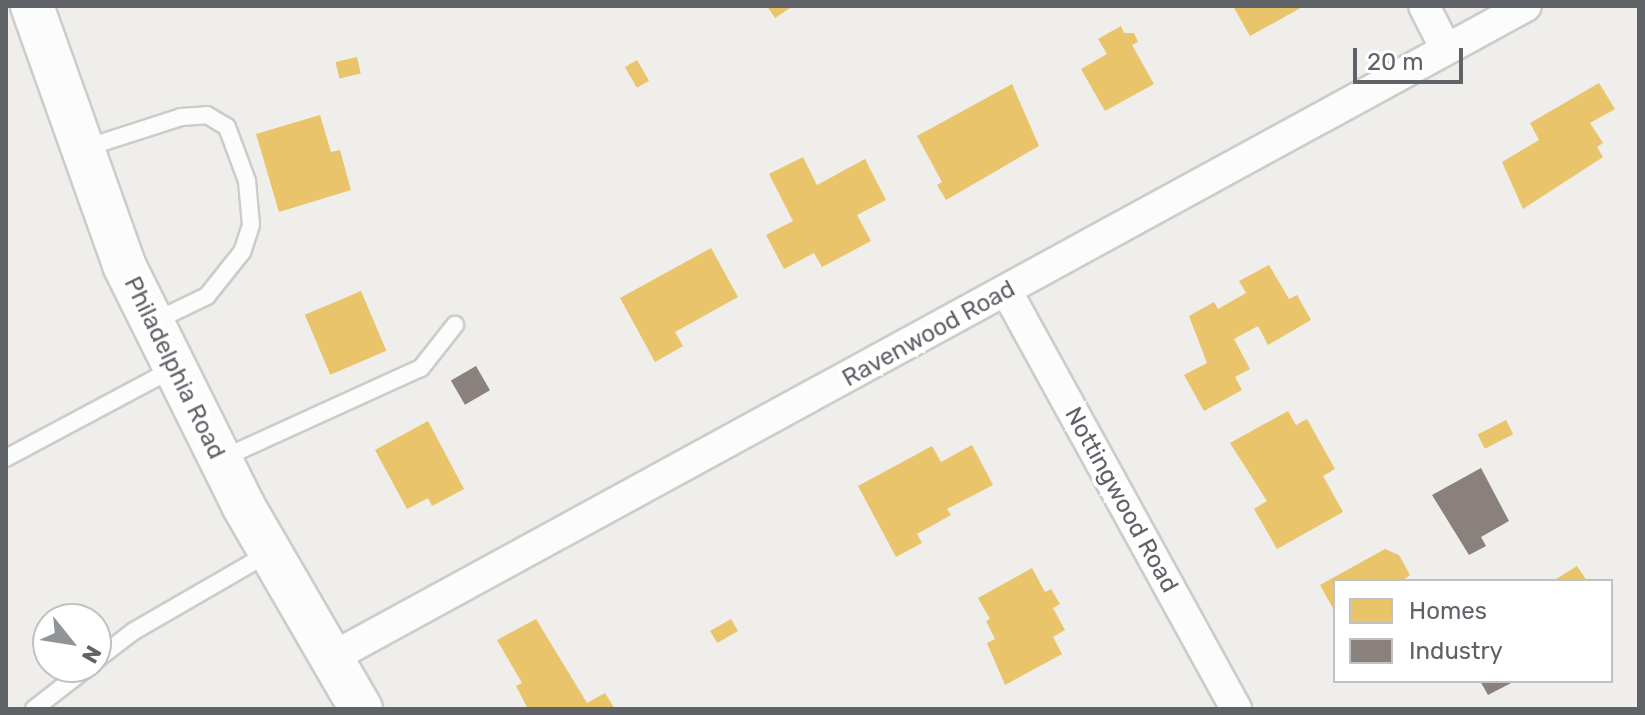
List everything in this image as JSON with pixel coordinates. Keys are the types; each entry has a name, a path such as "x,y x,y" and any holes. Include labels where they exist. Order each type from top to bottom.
{"main road":[{"name":"Philadelphia Road","path":"32,6 81,149 173,369 219,460 361,709"}],"street":[{"path":"1424,6 1445,47"},
{"name":"Ravenwood Road","path":"331,658 1007,292 1445,47 1526,6"},
{"name":"Nottingwood Road","path":"1007,292 1236,709"}],"lane":[{"path":"81,149 181,117 207,115 227,127 247,181 251,225 242,252 207,296 152,323"},
{"path":"219,460 421,368 455,325"},
{"path":"6,458 173,369"},
{"path":"112,648 134,631 271,552"},
{"path":"34,709 67,683"}],"building: Homes":[{"path":"767,6 793,6 775,18"},
{"path":"1233,6 1304,6 1250,36"},
{"path":"1121,26 1124,33 1134,33 1138,42 1132,45 1154,84 1105,111 1081,69 1107,54 1098,39"},
{"path":"357,57 361,74 339,79 336,62"},
{"path":"637,60 649,81 637,88 625,67"},
{"path":"1599,83 1615,109 1590,123 1603,143 1597,147 1603,157 1523,209 1502,162 1539,140 1530,123"},
{"path":"1012,84 1039,146 946,200 937,185 942,182 917,136"},
{"path":"320,115 331,152 340,150 351,190 279,212 256,134"},
{"path":"803,157 817,185 865,159 886,200 857,215 871,241 822,267 814,253 784,269 766,235 793,221 769,174"},
{"path":"711,248 738,297 675,332 683,346 655,362 620,298"},
{"path":"1269,265 1289,299 1297,295 1311,320 1268,345 1258,326 1234,339 1250,369 1235,377 1242,390 1204,411 1184,375 1207,363 1189,316 1214,302 1218,309 1246,293 1239,281"},
{"path":"361,291 386,351 330,375 305,315"},
{"path":"1288,411 1296,425 1307,419 1335,469 1323,476 1343,512 1277,549 1254,509 1267,501 1230,443"},
{"path":"1506,420 1513,434 1485,449 1477,435"},
{"path":"428,421 464,489 432,506 428,498 407,509 375,450"},
{"path":"972,445 993,485 947,509 951,515 917,534 922,543 896,557 858,486 932,446 941,462"},
{"path":"1385,549 1399,555 1410,575 1405,579 1333,579 1333,608 1320,585"},
{"path":"1577,566 1586,579 1556,579"},
{"path":"1032,568 1045,592 1051,589 1060,604 1053,608 1065,630 1053,637 1062,654 1005,685 987,643 995,639 986,621 990,619 978,598"},
{"path":"536,619 587,703 605,693 615,709 528,709 516,686 522,683 497,640"},
{"path":"731,619 738,631 717,643 710,631"}],"building: Industry":[{"path":"476,366 490,390 465,405 451,381"},
{"path":"1481,468 1509,521 1481,537 1486,546 1469,555 1432,495"},
{"path":"1481,683 1511,683 1488,695"}]}
